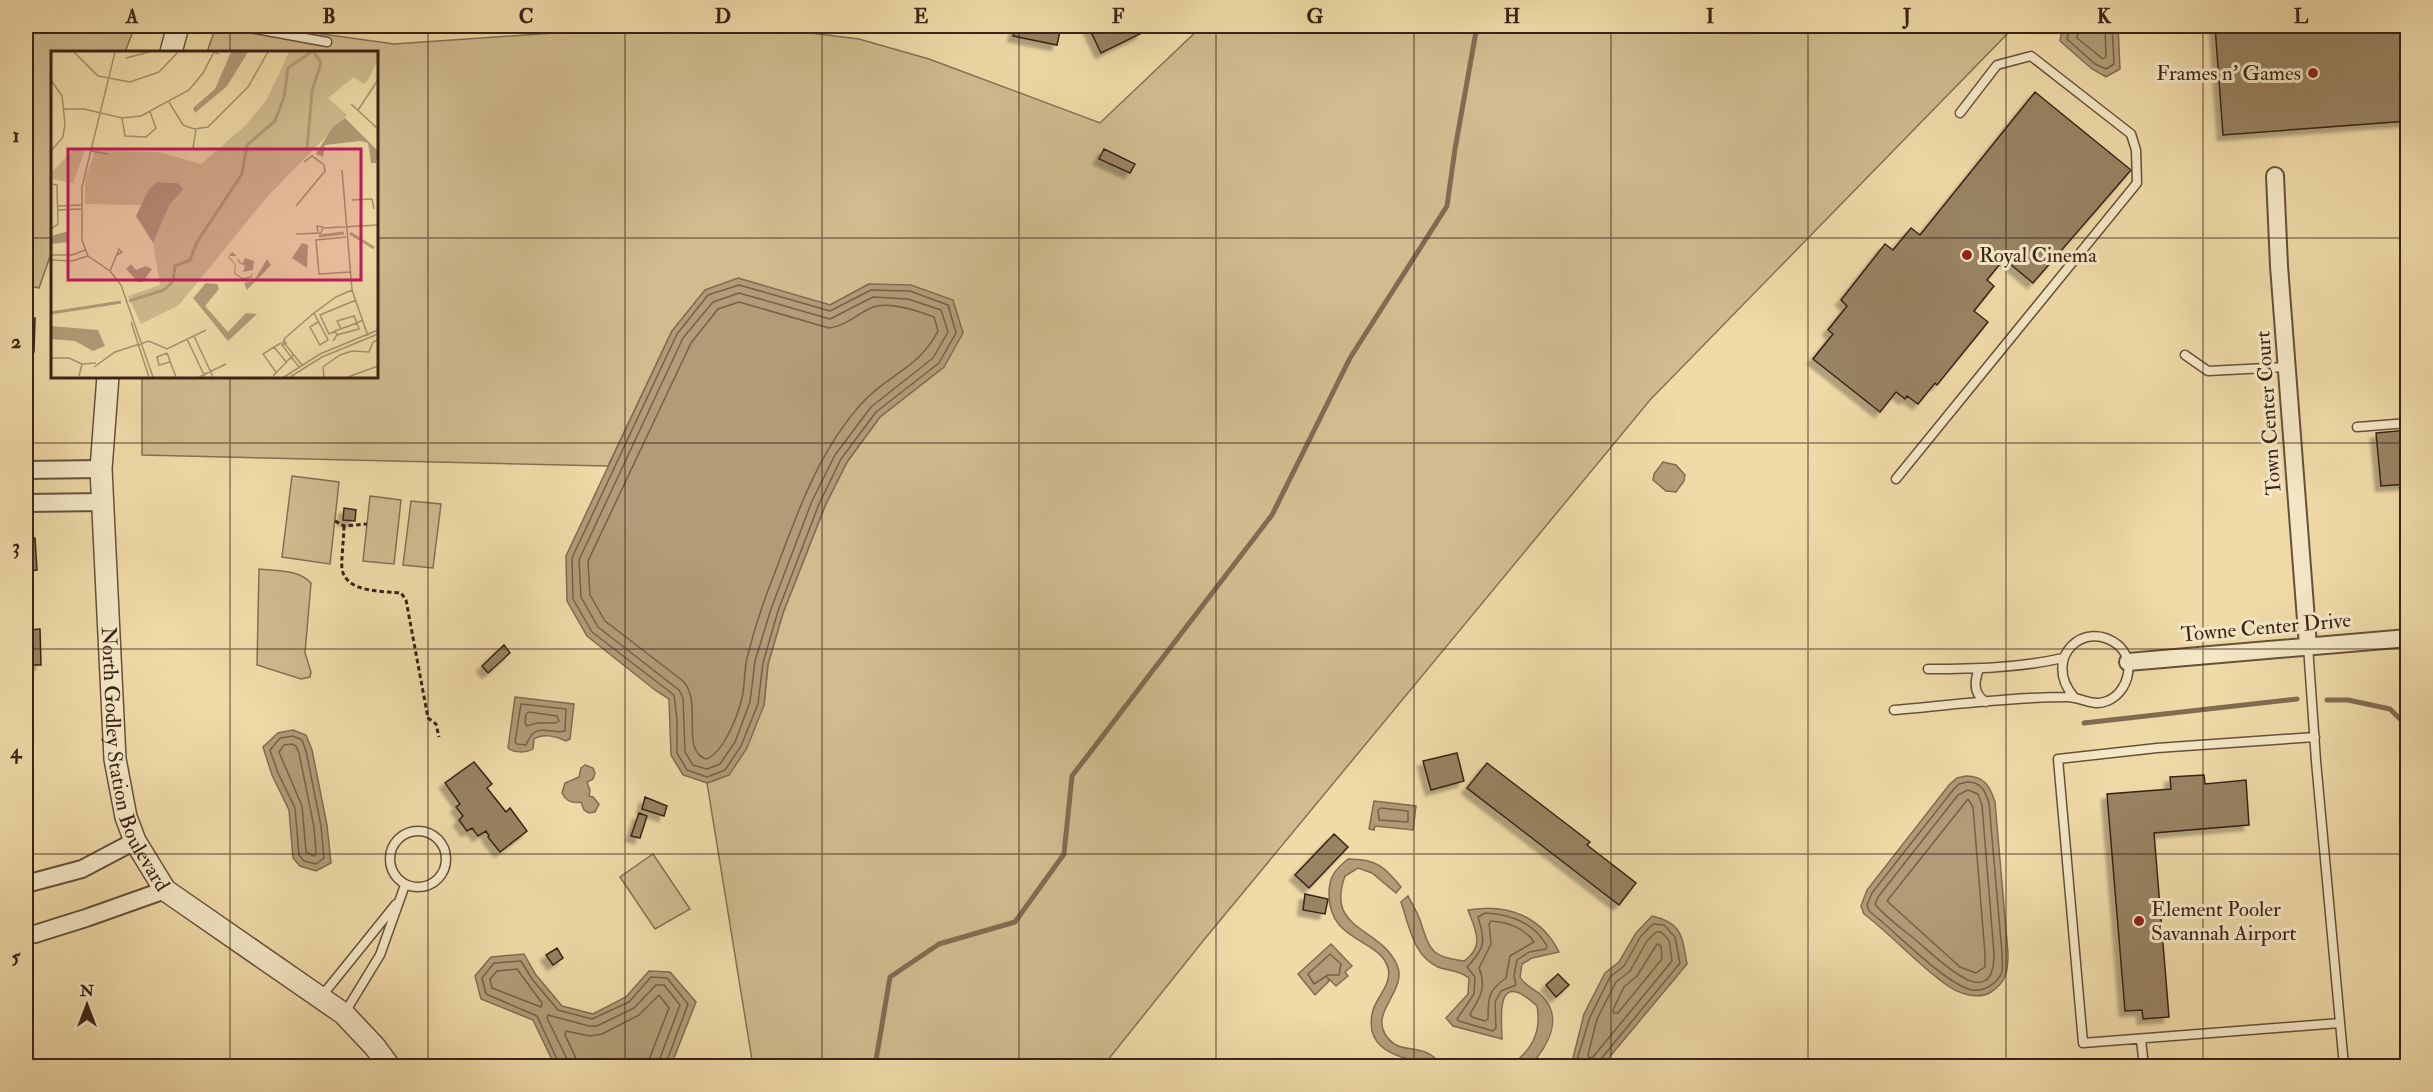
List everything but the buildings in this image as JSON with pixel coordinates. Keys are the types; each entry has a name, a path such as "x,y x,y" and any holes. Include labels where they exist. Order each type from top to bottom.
{"street":[{"path":"171,51 178,26"},
{"name":"Town Center Court","path":"2275,176 2286,367 2308,646"},
{"name":"North Godley Station Boulevard","path":"108,378 102,470 115,759 126,817 135,841 165,890 344,1014 375,1047 389,1066"},
{"path":"26,470 102,470"},
{"path":"26,503 104,502"},
{"name":"Towne Center Drive","path":"2128,662 2408,638"},
{"path":"26,884 82,869 135,841"},
{"path":"26,935 165,890"}],"lane":[{"path":"239,26 327,42"},
{"path":"1896,479 2137,183 2136,150 2131,134 2031,56 1997,65 1960,113"},
{"path":"2185,354 2208,371 2286,367"},
{"path":"2357,427 2408,423"},
{"path":"1894,710 2041,697 2074,697 2089,703 2106,702 2120,693 2128,678 2128,662 2120,647 2106,638 2090,636 2073,644 2063,658 2061,672 2065,686 2074,697"},
{"path":"2308,646 2344,1066"},
{"path":"1928,669 1980,669 2040,663 2063,658"},
{"path":"1980,669 1975,680 1976,689 1980,698 1986,702"},
{"path":"2315,736 2157,748 2058,759 2083,1043 2340,1023"},
{"path":"409,831 423,831 436,837 444,848 446,861 442,874 432,884 419,888 405,885 394,876 389,864 390,850 398,838 409,831"},
{"path":"344,1014 380,955 405,885"},
{"path":"321,998 400,900"},
{"path":"2141,1040 2144,1066"}],"path":[{"path":"335,521 344,526 367,524"},
{"path":"344,526 342,570 348,581 356,586 401,594 406,600 428,717 436,724 439,737"}],"shaded area":[{"path":"27,26 135,26 125,51 51,51 51,254 39,288 26,285"},
{"path":"216,26 265,26 394,44 598,30 753,26 859,39 929,59 1100,123 1202,26 2015,26 1650,400 1203,941 1103,1066 753,1066 707,783 729,775 764,705 768,664 783,613 825,506 847,462 880,417 944,367 869,284 830,305 794,296 672,331 608,466 142,455 142,378 378,378 378,51 207,51"},
{"path":"292,476 339,482 330,564 282,557"},
{"path":"370,496 401,500 394,564 363,561"},
{"path":"411,501 441,504 433,568 403,565"},
{"path":"259,569 294,573 311,583 305,653 311,672 310,677 301,679 257,665"},
{"path":"653,854 690,909 655,929 620,877"}],"water":[{"path":"2067,26 2118,26 2120,69 2106,77 2092,69 2060,41"},
{"path":"738,278 830,305 869,284 911,285 953,300 963,333 944,367 880,417 847,462 825,506 783,613 768,664 764,705 747,748 729,775 707,783 683,775 671,755 669,699 587,636 567,601 566,556 672,331 705,290"},
{"path":"1663,462 1676,465 1685,475 1684,481 1676,492 1666,491 1653,480 1654,474"},
{"path":"515,697 574,704 570,739 566,741 541,736 534,739 533,749 517,752 508,748"},
{"path":"293,730 306,735 312,750 327,825 331,863 316,871 300,866 293,858 289,810 272,775 263,747 278,733"},
{"path":"585,765 593,768 595,773 593,779 587,782 590,790 589,796 599,804 595,812 589,813 584,810 581,802 570,801 562,793 565,783 579,777 581,768"},
{"path":"1966,776 1982,780 1991,791 1995,802 2008,953 2007,970 2003,980 1991,992 1980,996 1958,991 1937,978 1864,914 1861,906 1867,890 1949,785 1957,778"},
{"path":"1374,801 1416,806 1413,830 1375,826 1374,830 1369,829"},
{"path":"1348,859 1366,860 1379,865 1401,887 1396,893 1372,873 1358,868 1345,876 1341,894 1342,908 1348,918 1379,942 1397,965 1398,983 1383,1017 1382,1025 1385,1034 1397,1046 1427,1053 1442,1066 1427,1066 1388,1051 1381,1046 1372,1031 1373,1010 1389,974 1383,958 1345,931 1337,922 1331,909 1330,882 1337,870"},
{"path":"1408,896 1430,946 1439,955 1445,957 1464,961 1475,950 1477,938 1468,910 1496,909 1521,915 1543,929 1552,940 1559,952 1532,958 1522,964 1520,977 1548,1004 1553,1023 1547,1041 1530,1066 1510,1066 1524,1054 1533,1040 1538,1025 1537,1006 1524,996 1515,992 1508,993 1502,1006 1502,1039 1453,1026 1446,1018 1468,994 1469,978 1438,967 1417,948 1401,902"},
{"path":"1652,916 1670,923 1679,932 1687,964 1602,1066 1568,1066 1573,1058 1584,1014 1605,973 1619,962 1636,933"},
{"path":"1331,944 1352,966 1345,972 1348,976 1336,986 1327,977 1329,981 1315,995 1298,974"},
{"path":"524,954 536,975 562,1006 593,1014 626,997 649,971 670,972 696,1002 672,1063 668,1066 555,1066 533,1020 481,999 475,976 491,957"}],"waterway":[{"path":"875,1066 890,977 939,944 1015,922 1064,854 1072,776 1272,515 1350,358 1447,206 1477,26"},
{"path":"2084,723 2297,699"},
{"path":"2327,700 2348,700 2390,709 2408,727"}],"place":[{"name":"Frames n' Games","path":"2313,73"},
{"name":"Royal Cinema","path":"1967,255"},
{"name":"Element Pooler Savannah Airport","path":"2139,921"}]}
